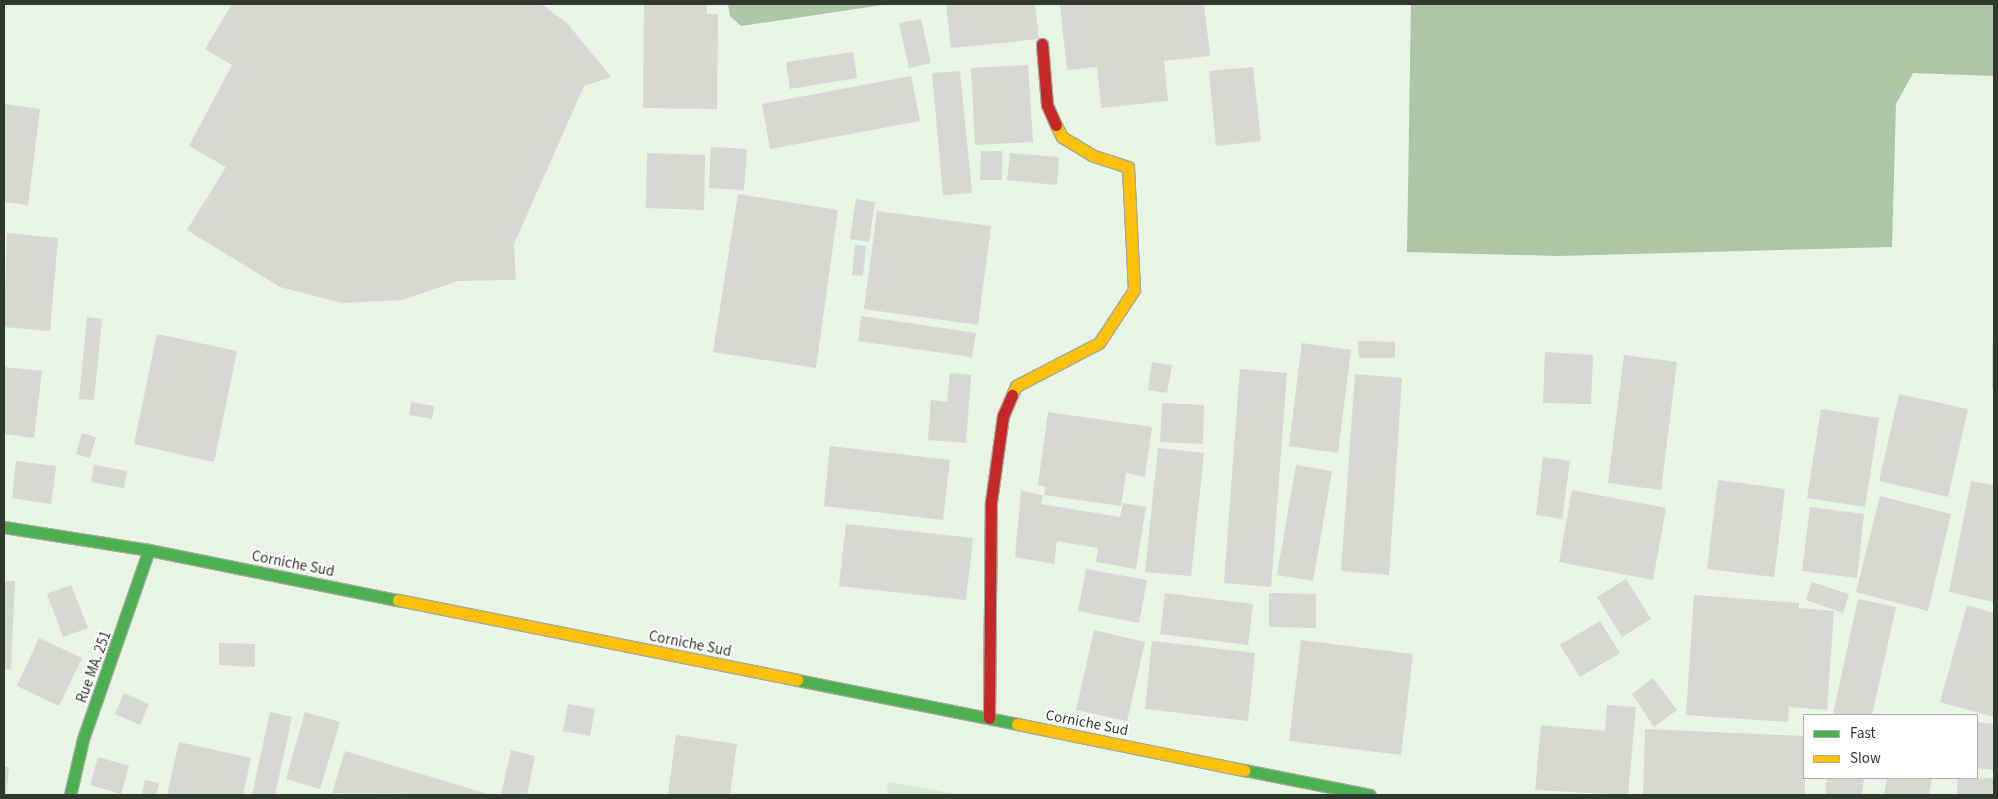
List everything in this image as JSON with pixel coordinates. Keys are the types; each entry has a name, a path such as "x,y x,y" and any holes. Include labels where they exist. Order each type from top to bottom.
{"main road":[{"path":"989,718 992,502 1003,416 1016,386 1099,343 1134,290 1128,167 1092,155 1062,137 1047,105 1042,44"},
{"name":"Corniche Sud","path":"4,527 149,550 1370,795"},
{"name":"Rue MA. 251","path":"70,795 83,739 149,550"}],"shaded area":[{"path":"728,4 889,4 741,26 730,16"},
{"path":"1411,4 1994,4 1994,76 1913,73 1896,104 1892,247 1558,256 1407,252"},
{"path":"888,782 962,795 887,795"}],"building":[{"path":"232,4 541,4 567,23 611,77 584,86 514,244 516,280 458,281 402,300 342,303 280,287 187,230 226,167 189,146 232,65 205,49"},
{"path":"644,4 707,4 707,14 718,14 717,109 643,108"},
{"path":"946,4 1035,4 1039,39 951,48"},
{"path":"1060,4 1204,4 1210,56 1164,61 1168,101 1101,108 1097,67 1067,70"},
{"path":"921,19 931,63 909,68 899,23"},
{"path":"853,52 857,78 790,89 786,62"},
{"path":"1028,65 1033,142 975,145 971,68"},
{"path":"1253,67 1261,141 1216,146 1209,71"},
{"path":"960,71 972,193 943,195 932,73"},
{"path":"911,76 920,121 770,149 762,104"},
{"path":"4,104 40,109 28,205 4,202"},
{"path":"711,147 747,149 744,190 709,188"},
{"path":"981,151 1002,151 1002,180 980,180"},
{"path":"647,153 705,155 704,210 646,208"},
{"path":"1010,153 1059,157 1057,185 1007,180"},
{"path":"738,194 838,210 816,368 713,352"},
{"path":"856,199 875,202 869,242 850,239"},
{"path":"877,211 991,226 978,325 864,309"},
{"path":"7,233 58,238 50,331 4,327"},
{"path":"855,245 866,246 863,276 852,275"},
{"path":"861,316 976,333 972,357 858,341"},
{"path":"87,317 102,319 94,400 79,399"},
{"path":"157,334 237,351 214,462 134,444"},
{"path":"1358,341 1395,342 1395,358 1359,358"},
{"path":"1302,343 1351,350 1338,453 1289,446"},
{"path":"1992,343 1994,343 1994,389 1992,389"},
{"path":"1545,352 1593,355 1591,404 1543,403"},
{"path":"1624,355 1677,362 1661,490 1608,483"},
{"path":"1152,362 1172,365 1167,393 1148,390"},
{"path":"4,367 42,371 34,438 4,434"},
{"path":"1240,369 1287,373 1271,587 1224,583"},
{"path":"950,373 971,375 966,443 928,440 931,400 947,402"},
{"path":"1355,374 1402,378 1389,575 1341,571"},
{"path":"1899,394 1968,409 1948,497 1879,481"},
{"path":"411,402 434,406 432,419 409,415"},
{"path":"1162,403 1204,405 1203,444 1160,442"},
{"path":"1821,409 1879,418 1865,507 1807,498"},
{"path":"1048,412 1152,427 1145,477 1126,473 1121,506 1044,495 1046,487 1038,485"},
{"path":"82,433 96,437 90,458 76,454"},
{"path":"830,446 950,460 943,520 824,506"},
{"path":"1158,448 1204,453 1191,576 1145,572"},
{"path":"1543,457 1570,461 1562,519 1536,515"},
{"path":"16,461 56,466 51,504 12,498"},
{"path":"94,465 127,471 124,488 91,482"},
{"path":"1296,465 1332,471 1313,581 1277,575"},
{"path":"1718,480 1785,489 1774,577 1707,569"},
{"path":"1971,481 1994,485 1994,602 1949,592"},
{"path":"1572,490 1666,508 1653,580 1559,562"},
{"path":"1021,491 1043,495 1041,504 1120,517 1123,503 1146,507 1136,569 1096,562 1098,548 1057,541 1054,564 1015,557"},
{"path":"1880,496 1951,514 1928,611 1856,592"},
{"path":"1810,507 1864,514 1857,578 1802,571"},
{"path":"846,524 973,538 966,600 839,586"},
{"path":"1086,569 1147,580 1139,623 1078,611"},
{"path":"1626,579 1651,619 1622,637 1597,597"},
{"path":"4,581 15,581 11,669 4,669"},
{"path":"1812,582 1849,594 1843,613 1806,600"},
{"path":"71,585 88,628 63,637 47,594"},
{"path":"1165,593 1253,604 1248,645 1160,634"},
{"path":"1269,593 1316,594 1316,628 1269,627"},
{"path":"1694,595 1799,603 1799,608 1834,611 1827,710 1789,707 1788,722 1686,715"},
{"path":"1858,599 1896,607 1872,714 1833,714"},
{"path":"1967,605 1994,613 1994,717 1940,702"},
{"path":"1600,621 1620,653 1580,677 1560,645"},
{"path":"1094,630 1145,642 1127,721 1076,710"},
{"path":"39,638 82,658 59,706 17,686"},
{"path":"1301,640 1413,654 1401,755 1289,741"},
{"path":"1152,641 1255,653 1248,721 1145,709"},
{"path":"219,643 255,644 255,667 219,665"},
{"path":"1653,678 1677,710 1654,727 1632,694"},
{"path":"124,693 149,704 140,725 115,714"},
{"path":"568,704 595,709 590,736 563,731"},
{"path":"1607,705 1636,707 1628,795 1535,790 1541,725 1605,731"},
{"path":"270,712 292,717 275,795 252,795"},
{"path":"305,712 340,722 320,789 286,779"},
{"path":"1978,722 1994,724 1994,770 1978,768"},
{"path":"1645,729 1803,736 1805,795 1643,795"},
{"path":"676,735 737,744 730,795 668,795"},
{"path":"179,742 251,758 243,795 167,795"},
{"path":"511,750 535,756 527,795 501,795"},
{"path":"345,751 491,795 332,793"},
{"path":"98,757 129,766 121,794 90,785"},
{"path":"4,766 9,767 6,795 4,795"},
{"path":"1994,778 1993,795 1957,795 1958,779"},
{"path":"1827,779 1864,779 1862,795 1825,795"},
{"path":"1887,779 1932,779 1929,795 1884,795"},
{"path":"145,780 159,783 156,795 142,795"}],"traffic: fast":[{"path":"4,527 149,550 398,600"},
{"path":"70,795 83,739 149,550"},
{"path":"797,680 1017,724"},
{"path":"1244,770 1370,795"}],"traffic: slow":[{"path":"1012,395 1016,386 1099,343 1134,290 1128,167 1092,155 1062,137 1056,125"},
{"path":"398,600 797,680"},
{"path":"1017,724 1244,770"}],"traffic: jam":[{"path":"1042,44 1047,105 1056,125"},
{"path":"989,718 991,502 1003,416 1012,395"}]}
